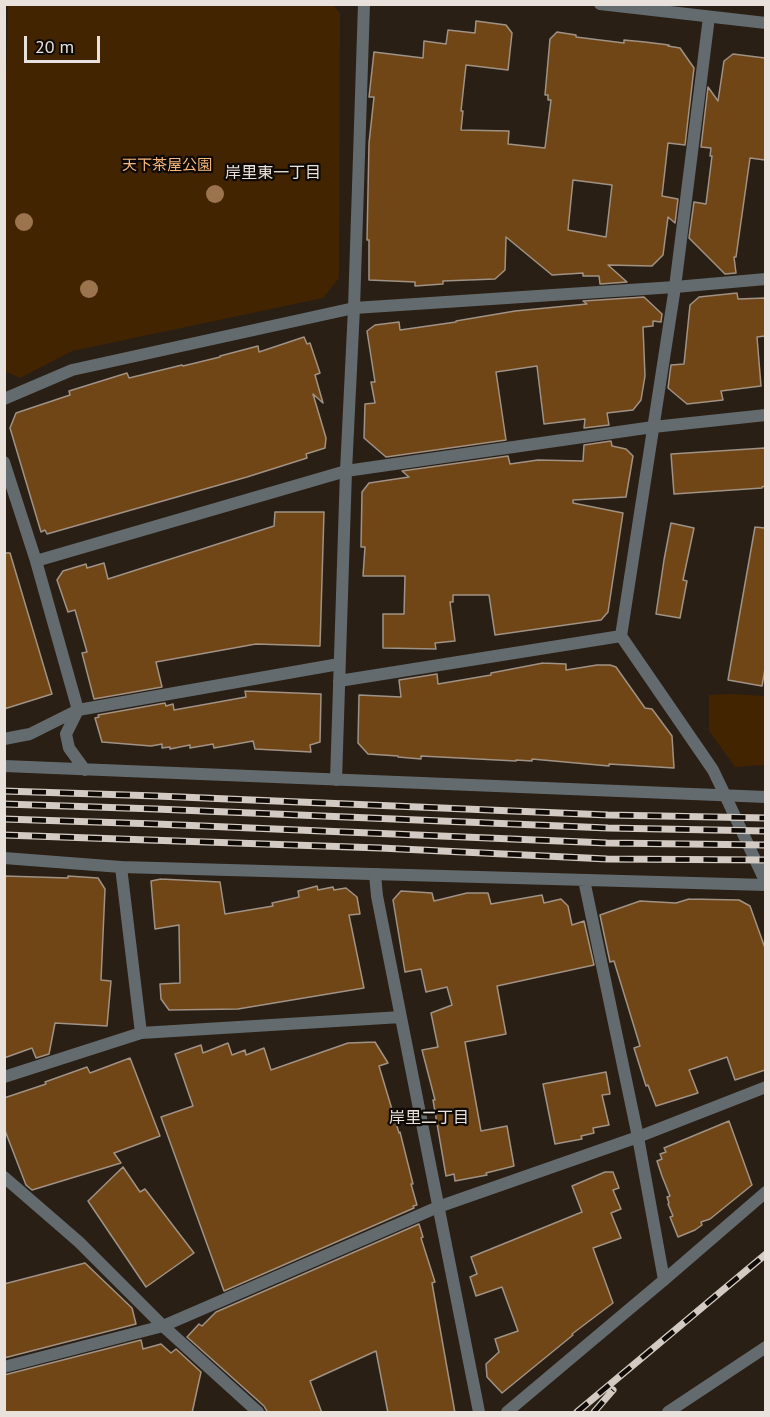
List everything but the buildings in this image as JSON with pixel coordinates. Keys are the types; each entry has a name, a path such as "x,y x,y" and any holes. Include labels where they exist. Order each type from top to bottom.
{"street":[{"path":"336,780 364,4"},
{"path":"600,4 765,23"},
{"path":"4,858 121,867 765,884 713,770 621,636 675,287 709,17"},
{"path":"4,399 72,370 354,308 765,279"},
{"path":"36,561 346,471 653,427 765,415"},
{"path":"4,462 36,561 78,710 66,734 69,748 85,770"},
{"path":"339,681 621,636"},
{"path":"4,739 30,734 78,710 339,664"},
{"path":"4,766 765,797"},
{"path":"121,867 141,1033"},
{"path":"375,874 377,896 479,1413"},
{"path":"584,880 638,1137 664,1281"},
{"path":"4,1077 141,1033 401,1017"},
{"path":"4,1367 163,1326 438,1207 638,1137 765,1087"},
{"path":"4,1177 79,1242 163,1326 258,1413"},
{"path":"507,1413 664,1281 765,1192"},
{"path":"668,1413 765,1347"}],"green space":[{"name":"天下茶屋公園","path":"8,5 333,5 340,13 339,278 323,298 72,351 20,378 5,371 4,161"},
{"path":"709,695 765,696 765,765 735,767 709,731"}],"railway":[{"path":"4,791 608,815 766,818"},
{"path":"4,804 608,828 766,831"},
{"path":"4,819 607,843 766,845"},
{"path":"4,835 380,848 607,859 766,860"},
{"path":"577,1412 766,1254"},
{"path":"594,1412 613,1390"}],"district":[{"name":"岸里東一丁目","path":"273,173"},
{"name":"岸里二丁目","path":"429,1118"}]}
